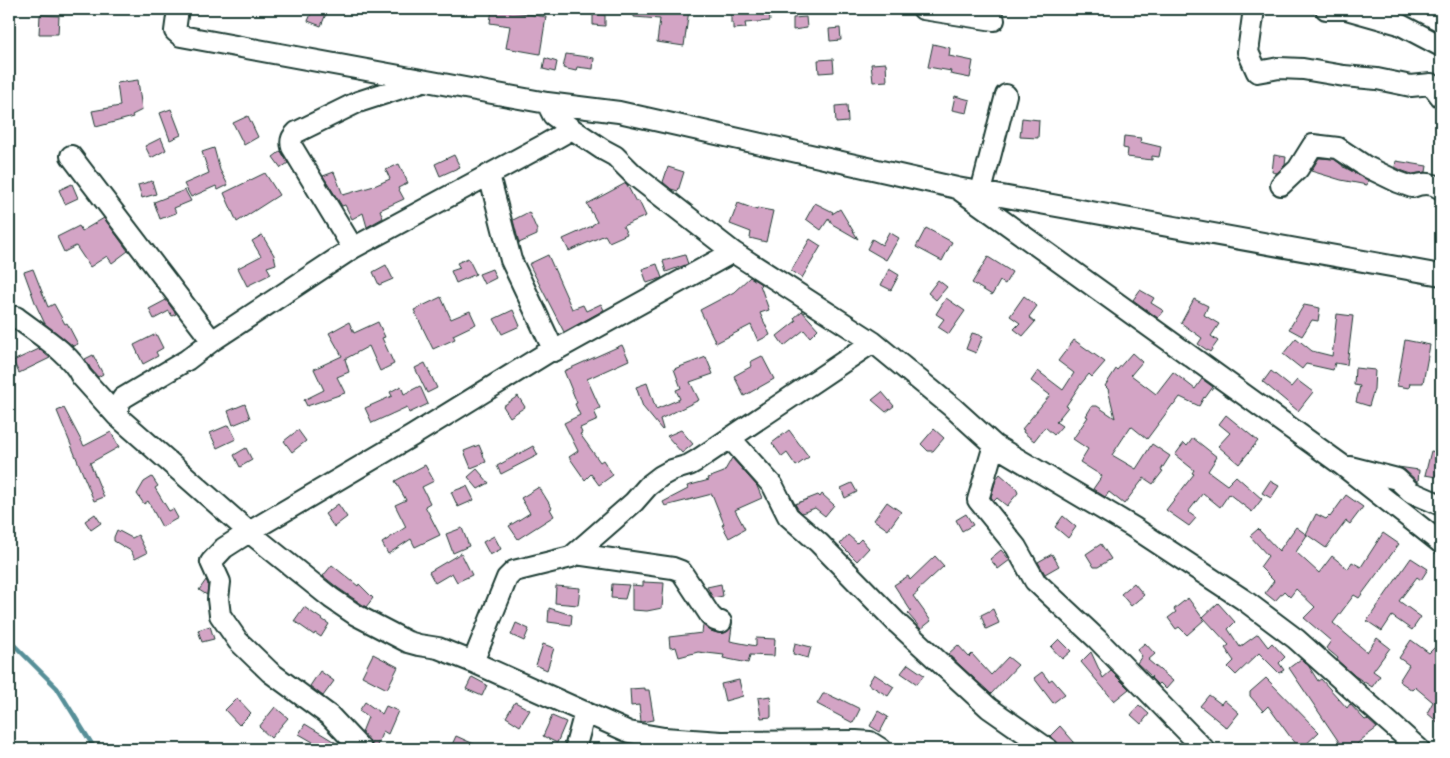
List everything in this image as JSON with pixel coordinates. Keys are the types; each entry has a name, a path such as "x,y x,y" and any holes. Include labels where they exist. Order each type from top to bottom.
{"street":[{"path":"178,9 175,31 181,36 547,103 619,112 958,188 979,197 1342,465 1441,544"},
{"path":"923,9 994,20"},
{"path":"1254,9 1248,52 1257,72 1280,68 1303,69 1377,79 1411,86 1431,84 1441,97"},
{"path":"1326,9 1346,9 1399,24 1441,46"},
{"path":"353,248 292,148 292,137 297,132 358,102 424,80"},
{"path":"979,197 1006,95"},
{"path":"547,103 553,115 615,156 634,175 733,252 873,342 952,407 994,446 1133,527 1244,600 1296,638 1419,749"},
{"path":"117,416 119,404 123,398 187,360 212,341 353,248 572,129"},
{"path":"1281,185 1298,169 1313,145 1338,148 1365,166 1412,187 1422,183 1438,186 1441,189"},
{"path":"71,156 212,341"},
{"path":"489,175 511,260 554,351"},
{"path":"979,197 1441,275"},
{"path":"361,749 330,716 270,672 238,640 220,615 218,599 220,582 211,562 224,548 550,351 554,351 733,252"},
{"path":"16,317 64,354 78,368 81,376 117,416 250,532 331,598 356,615 408,642 438,648 473,662 629,732 664,738 721,742 856,741 870,742 881,749"},
{"path":"473,662 510,574 514,571 563,560 576,554 661,476 672,470 689,465 731,439 873,342"},
{"path":"731,439 773,486 788,516 819,543 898,624 989,708 1048,749"},
{"path":"994,446 978,500 1016,547 1035,581 1097,639 1204,749"},
{"path":"1342,465 1397,479 1411,492 1441,505"},
{"path":"576,554 672,568 681,571 710,615 715,620 721,622"},
{"path":"575,749 585,712"}],"building":[{"path":"313,9 328,9 321,26 308,21"},
{"path":"492,9 504,9 546,17 540,54 506,48 510,26 490,23"},
{"path":"634,9 689,10 684,46 657,42 660,19 634,17"},
{"path":"731,9 743,9 744,13 769,11 770,21 745,23 746,28 733,29"},
{"path":"593,14 605,15 605,26 593,25"},
{"path":"40,15 59,16 58,34 39,34"},
{"path":"806,17 807,28 793,30 793,18"},
{"path":"840,28 841,40 830,41 829,29"},
{"path":"933,44 950,48 949,56 973,61 970,78 950,74 951,71 928,67"},
{"path":"566,54 594,58 593,69 577,67 576,71 563,68"},
{"path":"545,58 557,62 555,72 543,69"},
{"path":"833,59 834,72 819,73 818,60"},
{"path":"886,63 887,81 873,82 871,64"},
{"path":"138,80 142,110 132,115 133,117 96,127 92,111 120,106 117,83"},
{"path":"955,96 970,100 967,113 952,110"},
{"path":"847,105 848,122 836,123 835,106"},
{"path":"171,109 181,135 170,140 160,113"},
{"path":"248,116 258,137 244,145 233,123"},
{"path":"1022,118 1039,120 1038,138 1020,137"},
{"path":"1124,136 1141,138 1140,142 1161,147 1159,157 1152,156 1152,160 1127,157 1128,149 1123,148"},
{"path":"161,138 166,150 151,158 145,146"},
{"path":"214,148 220,170 228,185 218,190 216,186 191,197 184,184 209,173 202,152"},
{"path":"281,151 288,163 281,168 273,157"},
{"path":"454,155 460,167 440,176 435,164"},
{"path":"1274,155 1286,157 1285,165 1277,173 1272,172"},
{"path":"1319,158 1334,159 1343,167 1368,180 1367,185 1311,171"},
{"path":"1396,161 1427,166 1426,172 1412,174 1403,171 1395,167"},
{"path":"399,164 408,183 398,188 404,199 380,210 383,218 367,227 363,213 352,219 345,205 342,206 323,176 334,172 343,195 390,179 386,170"},
{"path":"668,167 684,172 678,191 671,189 663,182"},
{"path":"265,173 279,195 237,222 224,193"},
{"path":"152,181 156,194 142,198 138,185"},
{"path":"626,183 636,202 639,201 646,216 623,226 627,234 609,242 605,235 569,251 563,239 597,222 587,204"},
{"path":"72,184 78,198 65,204 59,190"},
{"path":"185,190 191,201 174,208 176,213 160,219 154,202"},
{"path":"738,203 757,210 757,208 773,211 766,242 750,238 751,232 730,224"},
{"path":"815,203 833,212 832,214 840,209 858,239 832,224 829,218 821,230 806,219"},
{"path":"529,212 537,230 537,235 519,243 513,220"},
{"path":"104,218 128,251 112,263 107,256 90,267 76,246 64,252 57,237 79,226 82,231"},
{"path":"926,228 952,242 942,261 916,247"},
{"path":"889,232 899,238 886,260 867,249 872,239 882,245"},
{"path":"262,235 274,255 276,264 267,267 271,274 247,286 238,268 261,256 252,241"},
{"path":"810,239 821,246 802,278 791,271"},
{"path":"548,255 572,309 583,305 586,311 601,304 604,310 564,332 529,264"},
{"path":"685,255 688,264 666,272 663,261"},
{"path":"988,257 1012,272 1005,284 1000,281 992,295 972,283"},
{"path":"468,258 476,274 456,283 451,271 460,268 457,263"},
{"path":"657,264 662,278 647,283 642,269"},
{"path":"386,265 393,279 379,285 373,272"},
{"path":"33,269 48,307 54,304 78,344 73,346 45,324 24,272"},
{"path":"492,269 496,278 484,284 479,274"},
{"path":"889,269 899,275 891,290 881,285"},
{"path":"750,277 761,284 769,310 760,313 770,335 758,341 751,325 716,343 700,310 734,292"},
{"path":"938,280 947,287 936,300 928,293"},
{"path":"1140,290 1154,298 1151,303 1164,311 1158,318 1133,300"},
{"path":"1024,296 1037,306 1029,317 1035,322 1023,336 1014,329 1020,323 1010,316"},
{"path":"441,297 451,319 470,311 476,324 453,335 455,339 433,349 414,310"},
{"path":"946,298 965,311 949,334 938,327 944,319 936,314"},
{"path":"1194,299 1208,306 1204,315 1219,324 1211,336 1218,341 1210,352 1198,344 1202,338 1181,323"},
{"path":"166,300 176,314 172,316 169,311 154,319 149,309"},
{"path":"1304,305 1320,308 1318,321 1312,320 1302,336 1289,329"},
{"path":"513,310 520,326 502,334 494,319"},
{"path":"802,311 818,329 810,337 804,330 784,346 777,336 796,321 794,318"},
{"path":"1337,314 1353,316 1347,365 1335,363 1333,370 1306,364 1302,369 1283,354 1296,338 1312,351 1332,356"},
{"path":"349,322 354,333 378,322 385,337 382,338 394,364 380,371 369,346 345,359 349,372 337,377 345,393 307,406 304,400 324,390 314,369 342,356 329,333"},
{"path":"972,333 983,336 976,353 966,349"},
{"path":"156,334 163,348 156,352 158,356 143,364 134,345"},
{"path":"1074,340 1105,362 1092,377 1089,374 1080,385 1066,406 1068,407 1056,422 1062,426 1054,435 1045,427 1034,441 1022,429 1050,395 1031,381 1038,371 1063,390 1074,373 1058,361"},
{"path":"1405,340 1430,345 1423,383 1410,383 1409,388 1397,386"},
{"path":"622,345 629,360 587,379 600,408 594,411 598,420 580,428 582,433 580,434 600,462 603,460 613,475 599,485 591,474 585,480 569,457 578,451 564,423 580,415 564,371"},
{"path":"39,349 50,358 19,373 13,361"},
{"path":"1132,353 1142,362 1131,375 1156,394 1173,372 1195,389 1202,379 1213,387 1199,406 1180,397 1147,439 1131,426 1112,455 1136,469 1152,444 1170,456 1161,470 1163,471 1153,484 1144,478 1124,504 1109,492 1105,497 1093,489 1102,476 1080,462 1088,449 1073,439 1088,417 1086,416 1092,406 1097,406 1115,418 1108,389 1105,386 1116,369"},
{"path":"93,355 103,374 98,377 85,359"},
{"path":"762,356 774,379 744,396 734,376 752,366 750,362"},
{"path":"706,357 713,374 690,382 699,400 660,419 662,430 643,407 636,387 647,383 656,409 680,399 676,390 681,388 674,369"},
{"path":"425,363 437,388 427,393 415,368"},
{"path":"1355,368 1375,370 1374,389 1369,406 1356,402 1360,386 1354,385"},
{"path":"1271,371 1291,387 1297,380 1313,392 1298,411 1263,382"},
{"path":"401,386 404,394 420,386 428,404 409,413 407,407 372,423 365,408 392,396 390,392"},
{"path":"882,392 894,406 886,412 872,400"},
{"path":"518,396 525,407 510,417 503,406"},
{"path":"245,404 250,418 233,425 228,411"},
{"path":"64,408 84,446 111,432 119,447 90,463 104,497 94,501 57,411"},
{"path":"1226,415 1258,441 1239,464 1218,446 1230,433 1219,424"},
{"path":"229,425 236,439 217,448 210,433"},
{"path":"934,429 944,438 933,451 928,451 921,444"},
{"path":"298,430 306,441 292,452 284,441"},
{"path":"681,430 693,444 682,453 667,436"},
{"path":"789,430 809,457 796,466 787,453 782,457 772,443"},
{"path":"1193,438 1217,457 1208,471 1227,485 1236,476 1262,499 1252,512 1229,494 1220,507 1203,493 1188,512 1196,518 1189,526 1166,510 1194,474 1192,473 1194,470 1175,455 1184,443 1187,446"},
{"path":"479,445 486,462 471,468 464,451"},
{"path":"533,446 538,455 501,474 497,466"},
{"path":"246,448 252,460 240,467 234,455"},
{"path":"1431,451 1441,453 1436,477 1425,475"},
{"path":"732,458 757,486 762,498 735,510 745,529 729,538 722,525 724,524 712,494 665,506 663,502 688,489 687,486 709,480 708,478 724,472"},
{"path":"425,465 434,481 422,487 430,503 425,506 440,535 415,547 411,539 388,554 382,543 406,527 395,505 406,500 395,481"},
{"path":"1398,467 1419,470 1418,482 1405,470"},
{"path":"477,469 489,483 478,489 468,477"},
{"path":"1000,474 1016,488 1018,493 1007,506 997,498 994,501 991,497 996,479"},
{"path":"152,477 158,486 155,488 169,511 173,509 178,518 162,527 148,501 144,504 137,494 144,482"},
{"path":"1270,481 1279,486 1271,498 1262,493"},
{"path":"852,483 857,492 845,498 841,488"},
{"path":"467,486 474,500 458,507 451,492"},
{"path":"539,487 552,508 550,509 554,516 518,539 509,526 530,513 521,498"},
{"path":"822,494 834,505 825,516 815,508 802,513 795,504 818,495 820,497"},
{"path":"1346,495 1363,507 1350,524 1346,521 1326,548 1306,534 1316,514 1326,519 1330,517"},
{"path":"887,502 901,512 888,530 874,520"},
{"path":"338,504 347,517 334,527 325,514"},
{"path":"95,514 101,523 91,530 85,521"},
{"path":"966,514 973,525 962,531 956,520"},
{"path":"1063,516 1076,527 1068,538 1055,527"},
{"path":"1296,527 1307,535 1296,552 1319,573 1332,556 1348,569 1352,562 1361,567 1383,533 1399,544 1359,598 1354,595 1333,623 1367,652 1377,638 1390,648 1373,671 1380,676 1372,687 1355,676 1326,648 1331,641 1304,618 1315,607 1296,589 1290,597 1284,591 1275,601 1265,593 1274,581 1260,567 1268,556 1250,536 1258,529 1279,551"},
{"path":"462,528 469,546 453,553 446,534"},
{"path":"117,530 132,538 138,535 147,553 135,559 131,551 114,541"},
{"path":"848,535 857,543 861,539 869,548 857,561 840,544"},
{"path":"494,536 501,549 490,555 483,542"},
{"path":"1101,544 1111,559 1098,567 1094,567 1086,554"},
{"path":"1001,550 1010,560 998,569 990,559"},
{"path":"461,553 472,575 457,582 452,573 435,583 429,572"},
{"path":"1052,554 1059,566 1045,574 1038,562"},
{"path":"935,556 944,566 913,596 931,621 921,629 908,614 911,611 894,585 908,576 910,580"},
{"path":"1411,558 1428,569 1421,580 1417,577 1399,601 1421,617 1412,630 1392,616 1382,631 1367,621"},
{"path":"332,565 358,586 359,584 373,598 366,607 323,576"},
{"path":"206,580 208,584 207,595 199,590"},
{"path":"643,582 664,583 662,608 647,611 632,610 632,585 643,586"},
{"path":"1134,583 1144,595 1131,606 1121,594"},
{"path":"612,584 629,585 625,599 611,598"},
{"path":"721,584 723,596 713,598 707,587"},
{"path":"556,586 580,588 578,605 555,603"},
{"path":"1188,598 1204,620 1187,635 1179,627 1176,629 1168,618 1176,612 1174,609"},
{"path":"1218,603 1235,622 1228,629 1240,647 1258,634 1268,647 1272,643 1285,657 1279,663 1284,670 1279,673 1259,653 1236,675 1228,667 1234,661 1225,648 1229,645 1203,617"},
{"path":"304,607 329,624 321,637 315,633 314,635 294,621"},
{"path":"549,608 572,615 571,625 548,622"},
{"path":"993,609 999,623 986,629 981,615"},
{"path":"516,623 529,629 524,641 511,635"},
{"path":"703,625 711,631 718,633 724,633 732,627 730,641 756,646 756,638 775,639 774,656 750,655 748,663 723,658 724,655 698,652 679,657 676,647 670,648 669,637 702,633"},
{"path":"210,626 214,639 202,642 198,630"},
{"path":"1059,639 1071,651 1062,659 1051,647"},
{"path":"1411,640 1429,653 1436,646 1441,652 1441,725 1427,713 1433,702 1415,687 1412,690 1399,681 1409,665 1399,658"},
{"path":"795,643 811,647 808,658 793,654"},
{"path":"1145,643 1155,654 1148,660 1173,681 1166,689 1160,683 1158,685 1137,663 1142,656 1137,650"},
{"path":"543,644 554,648 547,670 536,665"},
{"path":"958,645 969,657 972,654 991,675 1008,657 1018,665 991,694 948,654"},
{"path":"1091,652 1103,678 1111,671 1129,689 1114,701 1081,662"},
{"path":"373,654 398,667 387,689 362,676"},
{"path":"1301,659 1308,665 1318,681 1321,679 1347,708 1350,704 1365,720 1367,719 1377,728 1352,749 1330,749 1339,742 1289,668"},
{"path":"908,664 924,675 917,684 901,673"},
{"path":"320,671 334,681 323,696 310,686"},
{"path":"1042,672 1049,681 1052,679 1065,694 1053,703 1034,678"},
{"path":"874,674 894,687 888,696 868,684"},
{"path":"472,677 487,685 482,696 466,689"},
{"path":"1266,678 1319,732 1301,749 1268,706 1263,711 1250,696 1250,692"},
{"path":"739,680 743,696 725,701 721,684"},
{"path":"645,688 645,690 649,690 654,720 641,722 639,705 631,706 630,689"},
{"path":"823,694 840,699 860,709 853,723 817,704"},
{"path":"1209,695 1221,704 1224,700 1239,713 1227,728 1200,706"},
{"path":"770,696 771,717 761,718 758,698"},
{"path":"237,698 251,713 239,725 225,710"},
{"path":"365,702 382,714 386,706 398,711 388,734 383,731 376,748 373,747 362,732 368,717 359,711"},
{"path":"515,702 530,710 520,726 506,717"},
{"path":"1139,705 1149,714 1141,724 1131,715"},
{"path":"275,707 288,718 271,738 259,727"},
{"path":"878,711 888,717 880,732 870,726"},
{"path":"552,716 566,722 557,743 543,736"},
{"path":"305,724 345,749 325,749 299,734"},
{"path":"1060,726 1074,742 1067,749 1061,749 1050,736"},
{"path":"456,736 485,749 450,749"}],"waterway":[{"path":"9,640 57,688 95,749"}]}
